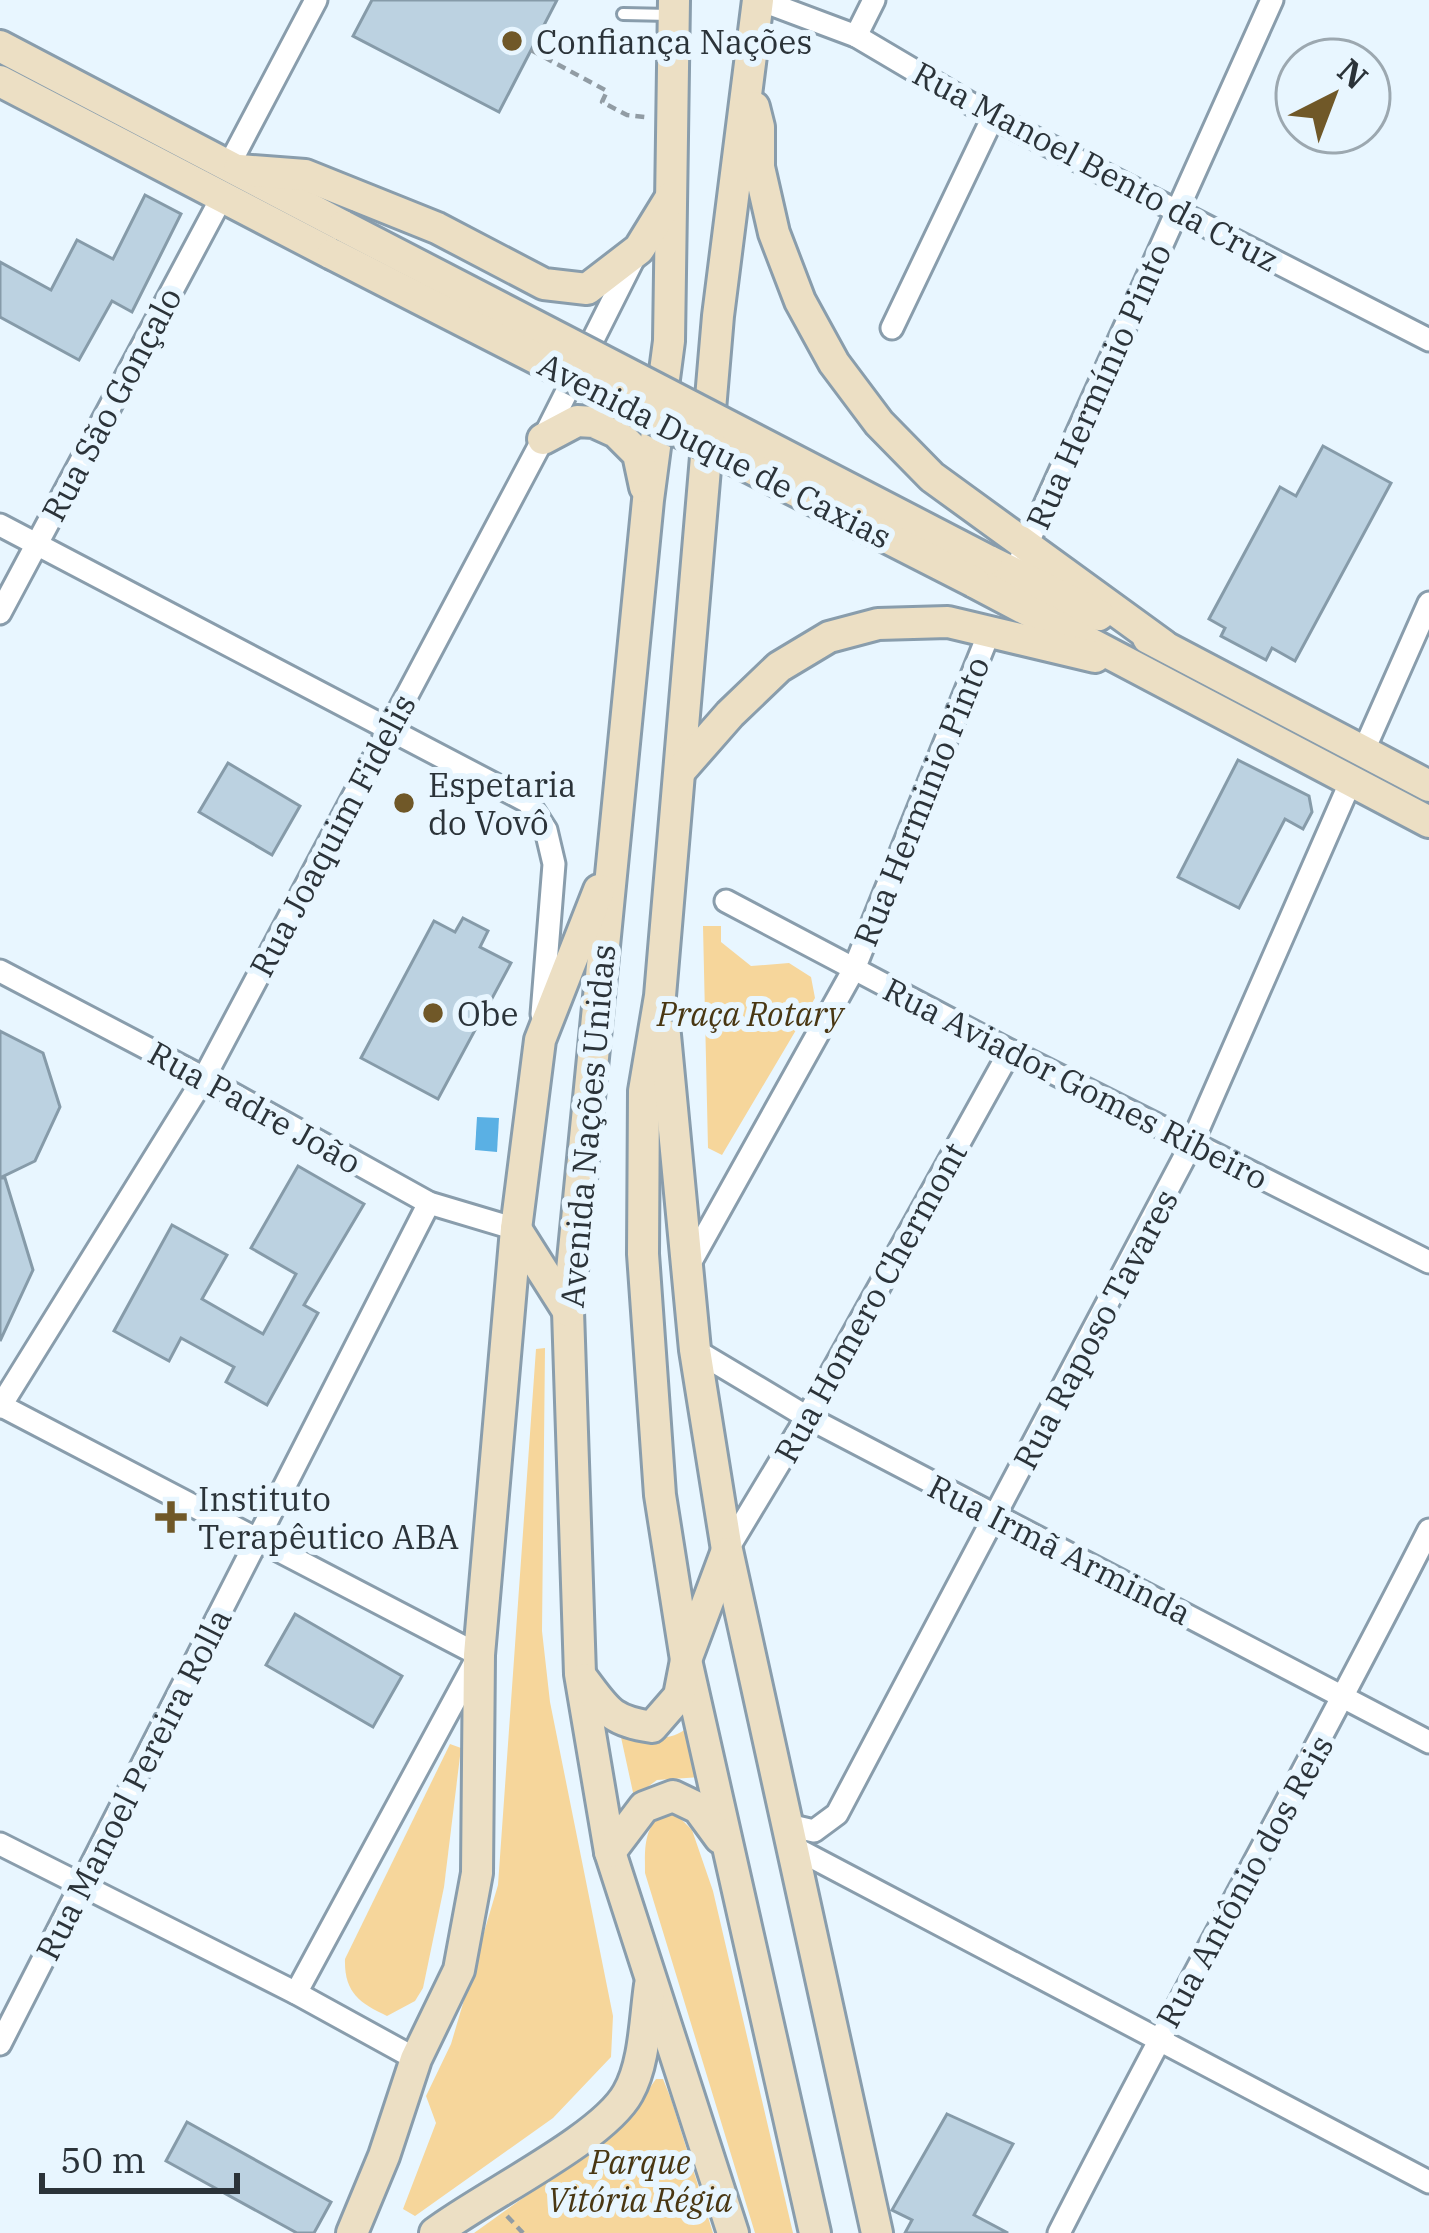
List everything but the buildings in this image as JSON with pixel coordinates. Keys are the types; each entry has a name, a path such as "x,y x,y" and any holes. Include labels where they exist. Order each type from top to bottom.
{"main road":[{"name":"Avenida Nações Unidas","path":"759,0 718,316 661,996 644,1091 643,1253 660,1495 686,1660 815,2233"},
{"name":"Avenida Nações Unidas","path":"674,7 669,341 648,500 568,1311 580,1674 610,1852 733,2233"},
{"name":"Avenida Duque de Caxias","path":"0,46 338,240 991,572 1163,645 1429,786"},
{"name":"Avenida Duque de Caxias","path":"0,81 230,176"},
{"path":"748,82 774,233 800,302 834,363 879,423 932,477 1163,645"},
{"path":"230,176 305,175 437,229 544,284 587,289 639,249 674,191"},
{"path":"543,439 577,421 594,422 616,432 638,454 648,500"},
{"name":"Avenida Duque de Caxias","path":"991,572 1133,665 1429,822"},
{"path":"680,771 779,667 829,638 878,624 949,622 1133,665"},
{"path":"540,1040 614,849"},
{"name":"Avenida Nações Unidas","path":"661,996 695,1349 727,1550 878,2233"},
{"name":"Avenida Nações Unidas","path":"352,2233 416,2059 459,1970 477,1873 479,1655 516,1229 540,1040"},
{"path":"516,1229 568,1311"},
{"path":"580,1674 609,1714 627,1724 652,1727 679,1696 686,1660 727,1550"},
{"path":"610,1852 644,1807 673,1796 698,1808 730,1853"},
{"path":"435,2233 609,2121 629,2092 637,2068 651,1979"}],"street":[{"name":"Rua São Gonçalo","path":"0,614 230,176 316,0"},
{"name":"Rua Manoel Bento da Cruz","path":"759,0 856,36 993,117 1429,340"},
{"path":"856,36 874,0"},
{"name":"Rua Hermínio Pinto","path":"991,572 1027,545 1272,0"},
{"path":"892,328 993,117"},
{"name":"Rua Joaquim Fidelis","path":"0,1406 204,1078 639,249"},
{"path":"0,525 389,728"},
{"path":"1363,752 1429,603"},
{"name":"Rua Herminio Pinto","path":"854,969 989,633"},
{"name":"Avenida Nações Unidas","path":"389,728 528,802 546,830 554,864 540,1040"},
{"name":"Rua Raposo Tavares","path":"790,1836 814,1831 837,1814 996,1516 1192,1143 1350,783"},
{"name":"Rua Aviador Gomes Ribeiro","path":"726,901 1010,1052 1429,1262"},
{"path":"689,1265 854,969"},
{"name":"Rua Padre João","path":"0,971 429,1204 516,1229"},
{"name":"Rua Homero Chermont","path":"727,1550 807,1417 1010,1052"},
{"name":"Rua Manoel Pereira Rolla","path":"0,2044 429,1204"},
{"name":"Rua Irmã Arminda","path":"695,1349 807,1417 1429,1742"},
{"path":"0,1406 479,1655 296,1993"},
{"name":"Rua Antônio dos Reis","path":"1059,2233 1429,1530"},
{"path":"790,1836 1157,2040 1429,2182"},
{"path":"0,1844 416,2059"}],"lane":[{"path":"641,0 641,14"},
{"path":"623,14 674,7"}],"path":[{"path":"531,50 607,92 602,101 627,116 669,119"},
{"path":"503,2212 523,2233"}],"green space":[{"name":"Praça Rotary","path":"703,926 721,926 721,942 751,966 789,963 811,977 815,998 722,1155 708,1148"},
{"path":"545,1348 542,1631 550,1702 613,2016 611,2057 553,2118 415,2216 403,2209 436,2123 426,2096 451,2044 498,1885 536,1349"},
{"path":"688,1727 701,1777 657,1780 634,1797 619,1728 663,1738"},
{"path":"450,1744 461,1748 444,1887 423,1988 415,2001 387,2016 355,1995 347,1980 345,1959"},
{"path":"661,1814 676,1814 692,1830 713,1891 793,2233 755,2233 645,1873 648,1834"},
{"name":"Parque Vitória Régia","path":"656,2079 663,2079 671,2099 713,2233 474,2233 622,2127"}],"water":[{"path":"477,1117 499,1118 497,1152 475,1150"}],"place":[{"name":"Confiança Nações","path":"512,41"},
{"name":"Espetaria do Vovô","path":"404,803"},
{"name":"Obe","path":"433,1013"},
{"name":"Instituto Terapêutico ABA","path":"171,1517"}]}
